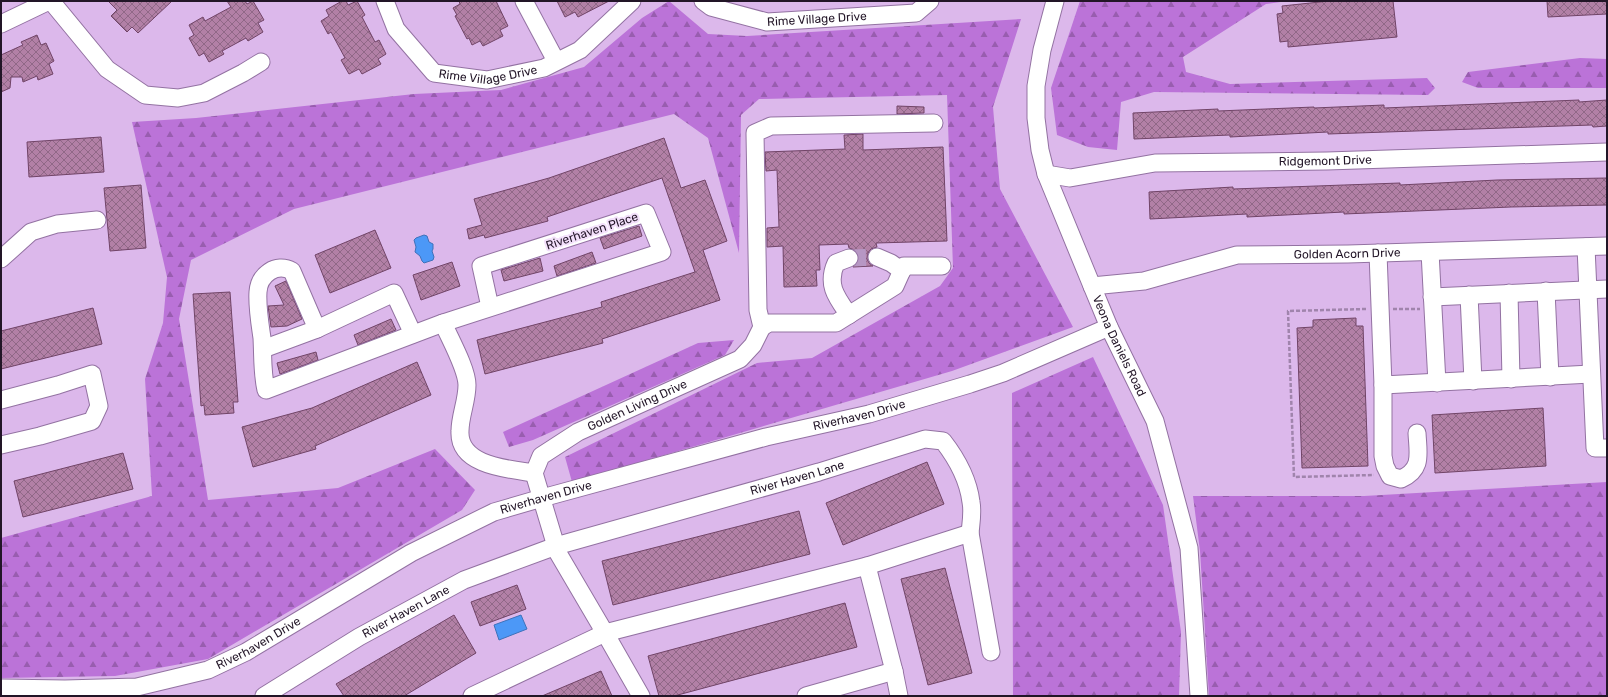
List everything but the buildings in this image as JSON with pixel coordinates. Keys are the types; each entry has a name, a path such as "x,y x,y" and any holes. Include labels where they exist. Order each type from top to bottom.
{"street":[{"path":"1,24 50,1 107,69 145,95 178,98 204,93 261,62"},
{"name":"Rime Village Drive","path":"385,1 396,29 434,72 487,80 544,68 580,50 632,1"},
{"name":"Rime Village Drive","path":"524,1 556,62"},
{"name":"Rime Village Drive","path":"703,1 711,7 767,22 916,13 930,1"},
{"name":"Veona Daniels Road","path":"1055,1 1042,50 1036,86 1036,118 1040,150 1046,174 1109,327 1155,421 1190,548 1199,696"},
{"path":"934,123 772,126 754,133 758,310 762,327 769,323 836,323 895,286 904,266 942,266"},
{"name":"Ridgemont Drive","path":"1046,174 1070,178 1154,163 1327,161 1607,152"},
{"name":"Riverhaven Place","path":"317,329 292,271 286,268 278,268 262,278 258,292 266,390 443,323 490,308 662,252 646,213 481,266 490,308"},
{"path":"1,259 31,232 57,224 97,220"},
{"name":"Golden Acorn Drive","path":"1092,286 1144,281 1237,255 1430,252 1607,246"},
{"path":"1586,247 1595,448 1607,448"},
{"path":"1430,252 1437,383"},
{"path":"1378,253 1384,456 1385,466 1390,476 1400,480 1408,476 1416,468 1418,454 1417,433"},
{"path":"877,257 891,263 902,271"},
{"path":"849,258 836,263 832,272 831,282 837,298 849,315"},
{"path":"1433,303 1469,295 1607,289"},
{"path":"1546,291 1550,377"},
{"path":"263,349 317,329 394,293 413,334"},
{"path":"1508,293 1511,379"},
{"path":"1469,295 1473,381"},
{"path":"443,323 460,362 467,384 465,408 460,431 464,447 473,457 495,468 534,473 558,553 641,696"},
{"name":"Golden Living Drive","path":"534,473 541,456 578,432 740,360 753,345 762,327"},
{"name":"Riverhaven Drive","path":"1,688 65,693 137,687 208,670 246,652 412,553 494,512 766,437 869,414 1003,373 1109,327"},
{"path":"1,400 58,385 92,374 99,406 92,421 40,436 1,445"},
{"path":"1383,385 1591,374"},
{"name":"River Haven Lane","path":"264,696 359,638 464,580 556,546 811,474 925,439 943,440 955,457 967,482 971,503 970,533 991,652"},
{"path":"472,696 605,633 867,566 970,533"},
{"path":"867,566 899,696"},
{"path":"806,696 894,671"}],"path":[{"path":"1389,474 1294,477 1288,311 1380,309 1433,303"}],"green space":[{"path":"669,1 708,34 747,36 1021,19 993,107 1000,189 1073,327 952,371 572,482 565,457 757,363 812,358 940,286 953,268 947,95 759,99 741,115 739,253 708,138 674,114 294,209 191,260 179,319 208,500 338,488 435,449 475,490 462,510 208,659 115,676 1,678 1,538 152,496 145,379 163,323 167,277 132,122 196,118 414,94 501,90 584,67 642,18"},
{"path":"1080,1 1288,1 1266,4 1183,57 1186,72 1230,84 1427,78 1435,88 1428,95 1154,92 1121,102 1117,150 1088,147 1057,135 1051,88"},
{"path":"1580,58 1607,59 1607,88 1478,88 1462,82 1468,72"},
{"path":"734,340 725,355 533,440 509,447 503,432 698,343"},
{"path":"1093,357 1163,505 1181,632 1179,696 1013,696 1012,393"},
{"path":"1607,482 1607,696 1209,696 1200,551 1193,496 1364,496"}],"water":[{"path":"424,235 427,236 429,242 433,244 432,251 434,257 433,260 424,263 420,256 415,252 416,247 414,240"},
{"path":"521,615 527,629 499,640 494,625"}],"tunnel":[{"path":"849,258 877,257"}]}
